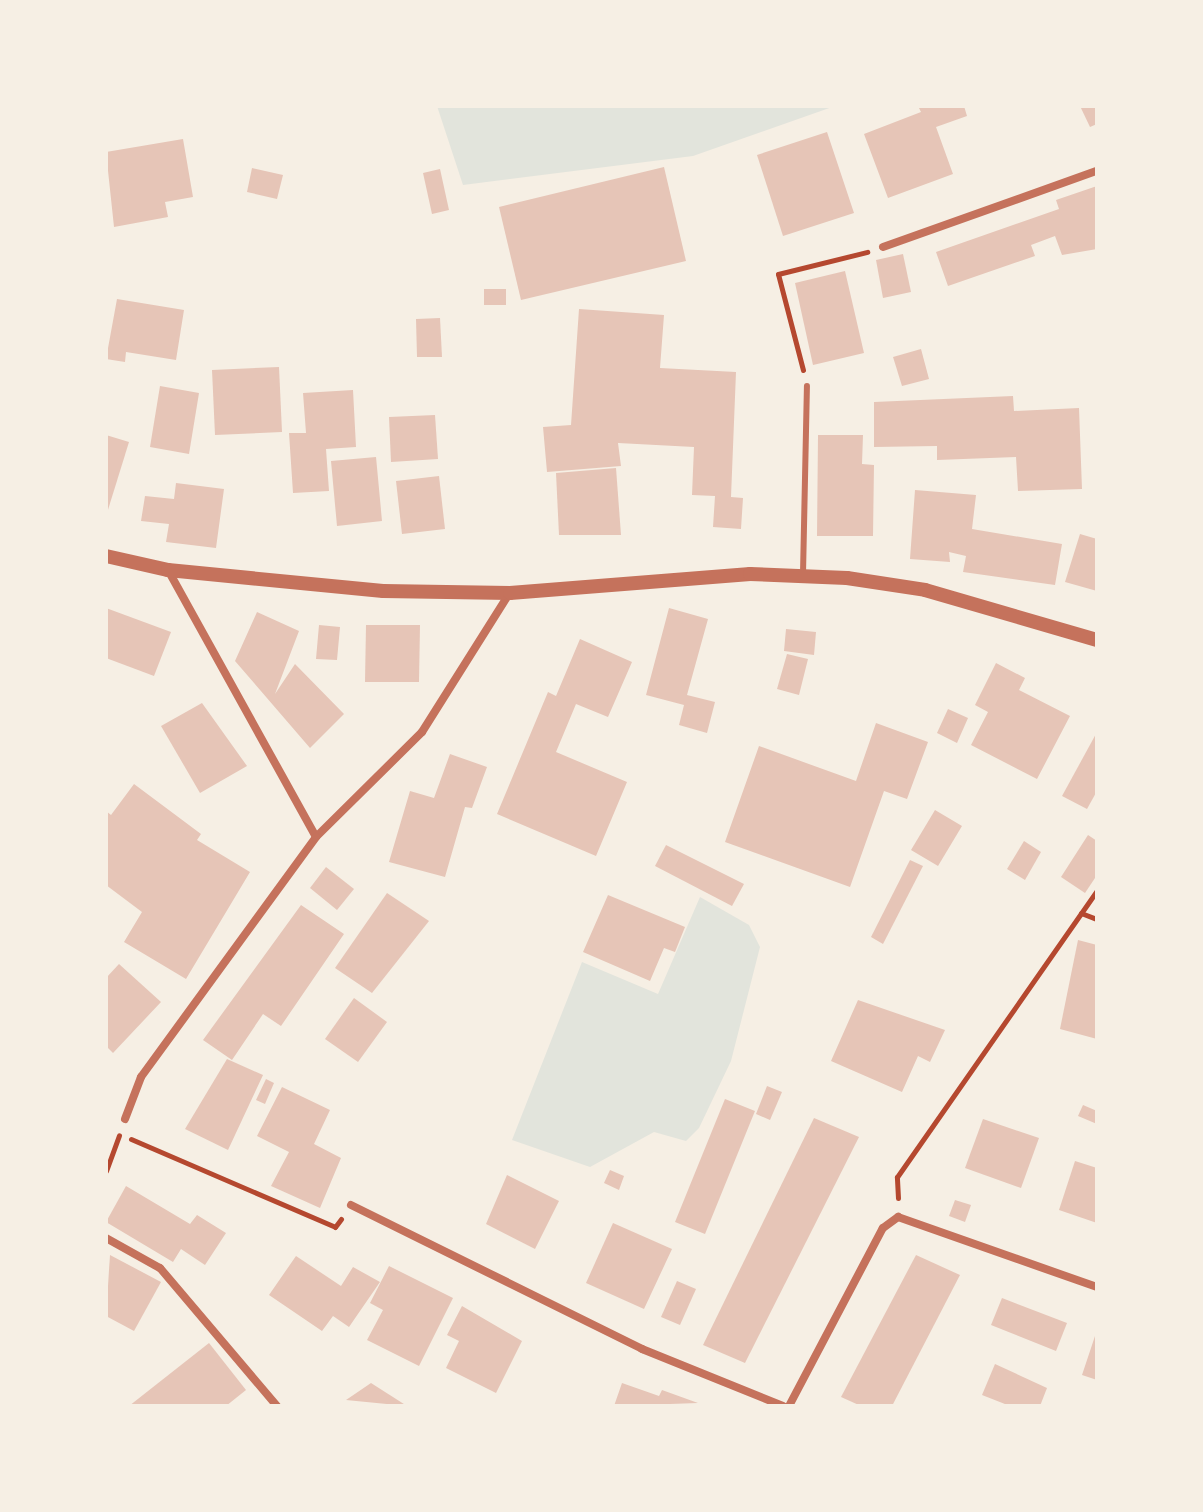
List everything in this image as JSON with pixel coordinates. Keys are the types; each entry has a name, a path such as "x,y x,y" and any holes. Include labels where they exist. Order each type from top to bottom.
{"street":[{"path":"883,247 1097,171"},
{"path":"106,556 168,570 383,591 510,593 803,574 925,590 1097,640"},
{"path":"168,570 316,837"},
{"path":"125,1119 141,1077 316,837 422,732 510,593"},
{"path":"351,1205 642,1349 786,1406 883,1228 898,1217 1097,1287"},
{"path":"106,1238 160,1268 277,1406"}],"lane":[{"path":"803,574 807,386"}],"path":[{"path":"807,386 778,274 883,247"},
{"path":"898,1217 897,1177 1097,890"},
{"path":"1081,913 1097,919"},
{"path":"106,1171 119,1134 335,1227 351,1205"}],"shaded area":[{"path":"437,106 835,106 693,156 463,185"},
{"path":"700,897 749,925 760,947 731,1061 699,1128 686,1141 654,1132 590,1167 512,1140 582,962 658,994"}],"building":[{"path":"918,106 964,106 967,116 936,127 953,174 888,198 864,134 921,112"},
{"path":"1080,106 1097,106 1097,124 1090,127"},
{"path":"827,132 854,213 783,236 757,155"},
{"path":"183,139 193,197 165,202 168,217 114,227 106,152"},
{"path":"664,167 686,261 521,300 499,207"},
{"path":"252,168 283,175 277,199 247,192"},
{"path":"440,169 449,210 432,214 423,173"},
{"path":"1097,186 1097,249 1062,255 1055,236 1031,245 1035,256 948,286 936,252 1059,209 1056,200"},
{"path":"903,254 911,292 883,298 876,260"},
{"path":"845,271 864,353 813,365 795,283"},
{"path":"484,289 506,289 506,305 484,305"},
{"path":"117,299 184,310 176,360 126,352 125,362 106,359"},
{"path":"579,309 664,315 660,368 736,372 731,497 743,498 741,529 713,527 715,496 692,495 694,447 618,443 621,466 547,472 543,427 571,425"},
{"path":"440,318 442,357 417,357 416,319"},
{"path":"921,349 929,379 902,386 893,357"},
{"path":"279,367 282,432 215,435 212,370"},
{"path":"160,386 199,393 189,454 150,447"},
{"path":"353,390 356,447 326,449 329,491 293,493 289,433 306,433 303,393"},
{"path":"1013,396 1014,411 1079,408 1082,489 1018,491 1016,457 937,460 937,446 874,447 874,402"},
{"path":"435,415 438,459 391,462 389,417"},
{"path":"106,435 129,442 107,513 106,513"},
{"path":"818,435 863,435 862,464 874,465 873,536 817,536"},
{"path":"376,457 382,521 337,526 331,461"},
{"path":"616,468 621,535 559,535 556,473"},
{"path":"439,476 445,529 402,534 396,481"},
{"path":"176,483 224,489 216,548 166,542 169,524 141,521 145,496 174,499"},
{"path":"915,490 976,495 972,529 1062,544 1055,585 963,572 966,556 949,552 950,562 910,559"},
{"path":"1080,534 1097,539 1097,591 1065,582"},
{"path":"106,608 171,632 154,676 106,658"},
{"path":"669,608 708,619 687,695 715,702 707,733 679,725 684,705 646,695"},
{"path":"257,612 299,631 275,694 295,664 344,714 310,748 235,661"},
{"path":"319,625 340,627 337,660 316,659"},
{"path":"366,625 420,625 419,682 365,682"},
{"path":"786,629 816,632 814,655 784,651"},
{"path":"580,639 632,662 608,717 576,704 556,752 627,782 596,856 497,814 548,692 556,696"},
{"path":"787,654 808,659 799,695 777,689"},
{"path":"996,663 1025,678 1019,690 1070,716 1037,779 971,745 988,712 975,705"},
{"path":"202,703 247,766 200,793 161,726"},
{"path":"948,709 968,718 957,743 937,733"},
{"path":"876,723 928,742 907,799 884,791 850,887 725,842 759,746 856,781"},
{"path":"1097,732 1097,791 1087,809 1062,796"},
{"path":"450,754 487,767 472,808 465,807 445,877 389,862 410,791 434,798"},
{"path":"134,784 201,834 197,840 250,872 186,979 124,942 142,912 106,885 106,811 111,815"},
{"path":"935,810 962,826 938,866 911,850"},
{"path":"1088,835 1097,841 1097,875 1085,893 1061,877"},
{"path":"1024,841 1041,852 1025,880 1007,869"},
{"path":"666,845 744,884 732,906 655,866"},
{"path":"910,860 923,866 883,944 871,937"},
{"path":"326,867 354,889 337,910 310,888"},
{"path":"387,893 429,921 372,993 335,968"},
{"path":"608,895 685,927 675,952 664,948 650,981 583,952"},
{"path":"301,905 344,934 281,1026 263,1014 232,1060 203,1040"},
{"path":"1078,940 1097,945 1097,1039 1060,1029"},
{"path":"119,964 161,1002 113,1053 106,1046 106,978"},
{"path":"354,998 387,1022 358,1062 325,1039"},
{"path":"858,1000 945,1030 930,1062 918,1056 902,1092 831,1061"},
{"path":"227,1059 263,1075 228,1150 185,1129"},
{"path":"266,1079 274,1083 265,1104 256,1100"},
{"path":"767,1086 782,1092 770,1120 756,1114"},
{"path":"282,1087 330,1110 314,1144 341,1158 320,1208 271,1186 289,1152 257,1136"},
{"path":"725,1099 755,1111 705,1234 675,1222"},
{"path":"1083,1105 1097,1111 1097,1124 1078,1116"},
{"path":"814,1118 859,1137 745,1363 703,1345"},
{"path":"983,1119 1039,1138 1021,1188 965,1168"},
{"path":"1075,1161 1097,1168 1097,1223 1059,1210"},
{"path":"610,1170 624,1176 619,1190 604,1183"},
{"path":"507,1175 559,1201 535,1249 486,1224"},
{"path":"126,1186 190,1224 197,1215 226,1233 205,1265 181,1249 173,1262 106,1222"},
{"path":"955,1200 971,1205 965,1222 949,1216"},
{"path":"613,1223 672,1249 644,1309 586,1283"},
{"path":"110,1255 161,1282 134,1331 106,1316"},
{"path":"916,1255 960,1275 892,1406 861,1406 841,1397"},
{"path":"296,1256 341,1286 353,1267 380,1282 349,1327 333,1316 322,1331 269,1295"},
{"path":"389,1266 453,1298 419,1366 367,1340 383,1310 370,1303"},
{"path":"677,1281 696,1289 680,1325 661,1317"},
{"path":"1002,1298 1067,1323 1056,1351 991,1325"},
{"path":"462,1306 522,1341 496,1393 446,1368 459,1341 447,1335"},
{"path":"1097,1330 1097,1380 1082,1375"},
{"path":"209,1343 246,1390 226,1406 129,1406"},
{"path":"995,1364 1047,1388 1040,1406 1010,1406 982,1395"},
{"path":"371,1383 407,1406 346,1400"},
{"path":"622,1383 659,1396 662,1390 698,1403 614,1406"}]}
